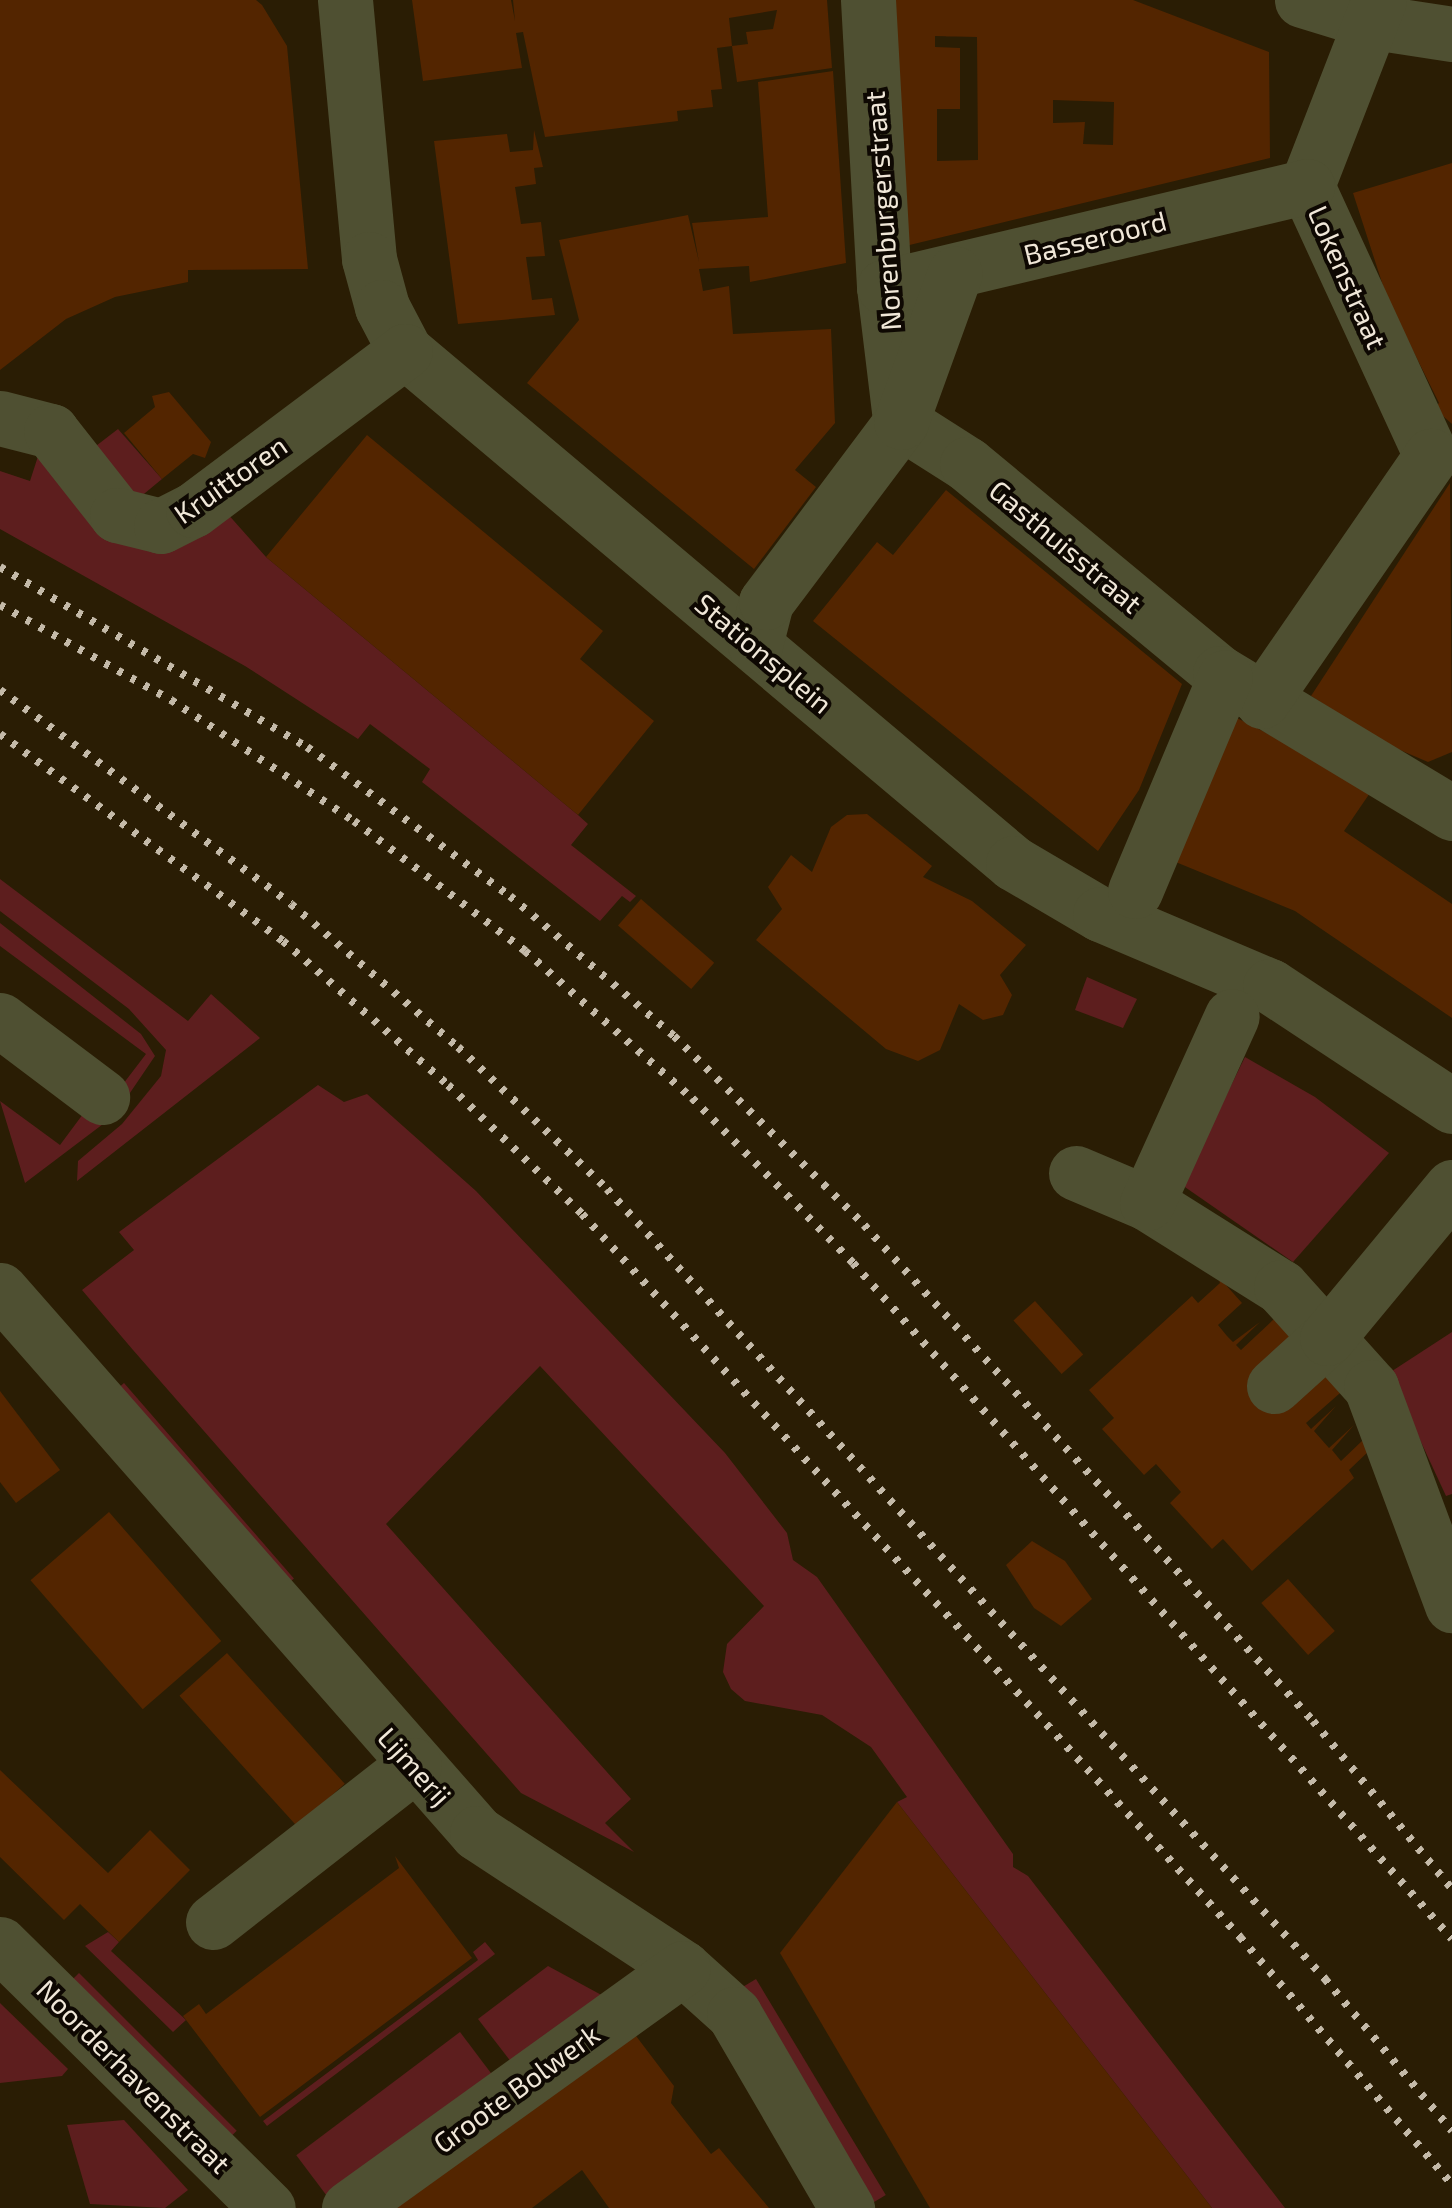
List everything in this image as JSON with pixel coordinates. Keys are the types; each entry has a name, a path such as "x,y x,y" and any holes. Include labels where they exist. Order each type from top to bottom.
{"street":[{"name":"Stationsplein","path":"345,0 369,258 382,307 389,363 755,645 1013,863 1100,914 1270,986 1452,1106"},
{"name":"Norenburgerstraat","path":"868,0 884,287 901,422"},
{"path":"1302,0 1376,11 1452,34"},
{"name":"Lokenstraat","path":"1376,11 1307,186 1442,458"},
{"name":"Basseroord","path":"884,287 1307,186"},
{"name":"Norenburgerstraat","path":"755,645 766,602 901,422 954,273"},
{"name":"Kruittoren","path":"26,425 117,515 144,527 161,526 193,510 389,363"},
{"name":"Gasthuisstraat","path":"901,422 967,464 1236,684 1452,813"},
{"path":"1135,891 1236,684 1442,458"},
{"path":"1148,1203 1232,1016"},
{"path":"0,1020 102,1097"},
{"path":"1076,1172 1148,1203 1280,1288 1370,1387 1442,1560"},
{"path":"1274,1386 1327,1338 1452,1188"},
{"name":"Lijmerij","path":"0,1290 477,1834 683,1968 734,2014 847,2208"},
{"path":"213,1922 414,1765"},
{"name":"Noorderhavenstraat","path":"0,1944 268,2208"},
{"name":"Groote Bolwerk","path":"349,2208 683,1968"}],"shaded area":[{"path":"118,429 162,479 133,503 92,449"},
{"path":"41,447 67,481 226,512 266,557 588,824 571,845 636,896 630,902 622,896 600,921 422,782 430,769 370,724 358,739 245,666 0,529 0,471 30,481"},
{"path":"0,879 188,1021 211,994 260,1038 77,1181 78,1161 122,1124 161,1076 166,1050 129,1009 0,911"},
{"path":"0,923 141,1034 155,1056 115,1115 25,1183 0,1101 60,1145 83,1114 94,1122 146,1054 0,946"},
{"path":"1087,977 1137,999 1123,1028 1075,1010"},
{"path":"1245,1057 1315,1097 1389,1153 1293,1262 1182,1185"},
{"path":"318,1085 344,1102 367,1094 476,1191 725,1453 787,1533 793,1560 817,1577 1013,1854 1013,1867 1028,1876 1285,2208 1212,2208 897,1802 907,1797 871,1747 822,1715 745,1701 731,1689 723,1672 727,1644 764,1606 540,1366 386,1524 631,1799 605,1823 634,1852 521,1793 133,1350 82,1290 134,1250 119,1232"},
{"path":"1452,1332 1452,1494 1446,1496 1389,1373"},
{"path":"124,1383 294,1578 280,1591 110,1395"},
{"path":"108,1932 119,1942 111,1951 186,2020 173,2032 85,1946"},
{"path":"485,1942 495,1954 267,2126 263,2121 478,1960 473,1952"},
{"path":"548,1966 607,1998 515,2067 478,2019"},
{"path":"79,1973 237,2131 222,2146 64,1988"},
{"path":"756,1979 886,2195 871,2204 741,1988"},
{"path":"0,2003 68,2069 62,2076 0,2083"},
{"path":"460,2032 497,2081 333,2204 296,2155"},
{"path":"124,2120 188,2190 165,2208 90,2204 67,2125"}],"building":[{"path":"0,0 256,0 262,5 287,46 308,269 188,270 188,282 115,297 66,319 0,370"},
{"path":"412,0 511,0 515,21 513,0 827,0 832,68 737,82 732,46 717,48 722,89 711,90 713,107 677,111 678,121 545,137 523,32 516,33 522,68 423,81","holes":["777,10 773,29 746,32 748,44 732,46 729,18"]},
{"path":"890,0 1133,0 1269,52 1270,158 893,249","holes":["935,36 977,37 978,160 937,161 937,109 960,109 960,48 935,47","1053,100 1114,102 1113,145 1083,144 1085,122 1053,123"]},
{"path":"833,71 846,263 750,282 749,266 699,269 703,291 729,286 733,334 831,329 835,423 795,470 816,487 754,569 527,383 579,320 559,240 688,215 699,262 692,223 768,217 758,82"},
{"path":"534,130 543,167 534,168 536,184 515,187 521,224 541,222 545,256 526,257 532,300 552,298 555,315 458,324 434,141 507,134 510,152 533,150"},
{"path":"1452,163 1452,424 1434,408 1439,403 1387,298 1353,193"},
{"path":"169,392 211,442 205,458 193,454 162,479 124,433 155,407 152,396"},
{"path":"367,435 603,631 580,659 654,721 578,815 266,557"},
{"path":"1450,483 1452,752 1428,762 1386,744 1311,696"},
{"path":"946,490 1182,684 1139,790 1098,851 813,621 877,542 893,555"},
{"path":"1221,710 1374,787 1344,831 1452,904 1452,1018 1295,911 1161,856"},
{"path":"867,814 932,866 923,877 972,901 1026,945 1000,975 1012,995 1003,1015 983,1020 959,1004 940,1050 918,1061 886,1049 756,940 782,909 768,887 791,855 812,872 831,827 847,815"},
{"path":"641,899 714,963 691,989 618,925"},
{"path":"1217,1275 1242,1303 1218,1325 1227,1336 1233,1342 1260,1322 1236,1345 1241,1350 1289,1305 1356,1379 1306,1423 1311,1429 1336,1406 1314,1431 1329,1448 1354,1425 1332,1450 1341,1461 1363,1440 1360,1432 1371,1449 1349,1470 1354,1478 1252,1571 1223,1539 1212,1549 1170,1503 1181,1492 1156,1464 1144,1475 1102,1429 1114,1418 1089,1390 1192,1296 1198,1303 1220,1283"},
{"path":"1035,1301 1083,1355 1062,1374 1013,1320"},
{"path":"0,1391 60,1470 16,1503 0,1482"},
{"path":"109,1512 221,1641 143,1709 31,1580"},
{"path":"1032,1541 1065,1561 1092,1599 1061,1626 1034,1608 1006,1565"},
{"path":"1288,1579 1335,1631 1308,1655 1261,1603"},
{"path":"227,1653 345,1784 297,1827 179,1696"},
{"path":"0,1770 108,1873 150,1830 190,1870 119,1942 80,1904 64,1920 0,1857"},
{"path":"897,1802 1212,2208 930,2208 780,1953"},
{"path":"395,1856 472,1958 260,2117 183,2016 199,2004 206,2014 399,1868"},
{"path":"630,2028 674,2086 671,2103 711,2154 719,2148 769,2208 609,2208 582,2170 532,2208 372,2208"}],"railway":[{"path":"0,567 307,747 510,896 674,1036 864,1225 1313,1721 1452,1889"},
{"path":"0,605 171,700 354,821 525,951 692,1098 853,1263 1452,1939"},
{"path":"0,690 291,904 458,1047 607,1189 1325,1979 1452,2131"},
{"path":"0,734 283,941 448,1085 582,1214 1240,1937 1452,2184"}]}
